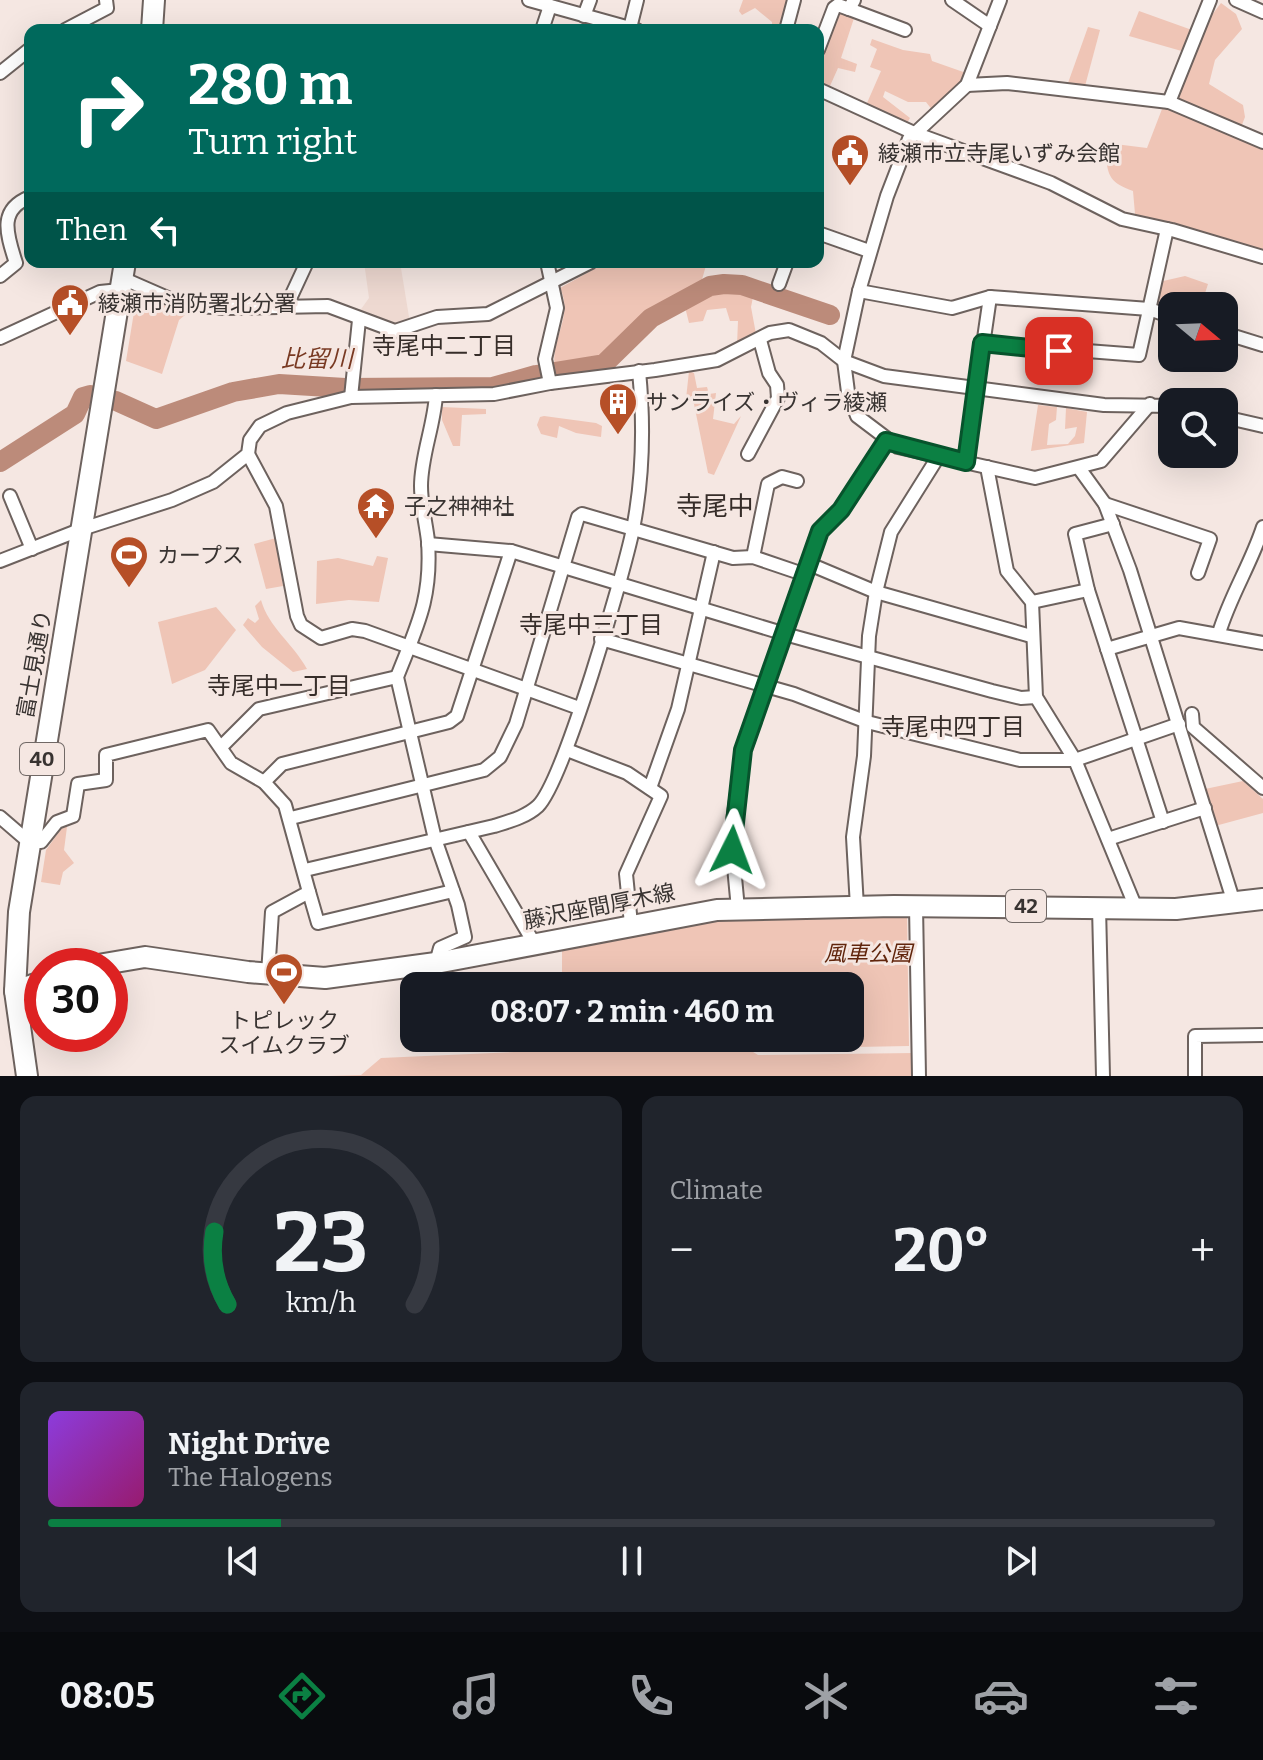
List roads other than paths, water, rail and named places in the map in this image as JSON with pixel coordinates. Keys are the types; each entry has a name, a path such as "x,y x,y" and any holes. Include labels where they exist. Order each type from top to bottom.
{"main road":[{"path":"152,24 154,0"},
{"name":"富士見通り","path":"27,1076 15,991 19,912 122,277"},
{"name":"藤沢座間厚木線","path":"128,960 145,957 268,974 325,978 436,963 631,924 738,909 916,906 1136,908 1263,899"},
{"path":"15,991 24,988"}],"street":[{"path":"76,24 107,8 106,0"},
{"path":"529,0 615,24"},
{"path":"584,16 590,0"},
{"path":"635,24 637,0"},
{"path":"788,24 794,0"},
{"path":"952,0 990,26"},
{"path":"1000,0 967,85 914,133 892,182 869,251 844,361 852,407 886,441 938,457 1035,478 1101,461 1150,404"},
{"path":"1169,102 1210,0"},
{"path":"1236,0 1263,12"},
{"path":"824,34 834,8 851,4 905,30"},
{"path":"544,24 550,6"},
{"path":"0,73 24,54"},
{"path":"967,85 1007,83 1169,102 1263,142"},
{"path":"824,92 914,133 1051,183 1122,219 1263,257"},
{"path":"0,276 16,263 4,226 4,209 8,203 24,199"},
{"path":"982,343 1139,355 1167,229"},
{"path":"824,235 869,251"},
{"path":"287,305 304,268"},
{"path":"549,268 557,308 545,359 549,377"},
{"path":"185,305 338,308 359,320 395,331 437,317 477,317 501,310 580,268"},
{"path":"779,284 785,268"},
{"path":"0,338 100,292 122,277 170,299"},
{"path":"859,291 952,308 990,297 1158,312"},
{"path":"966,462 990,297"},
{"path":"352,390 359,320"},
{"path":"579,708 527,687 352,629 321,638 301,625 276,506 248,454 250,440 260,426 352,390 436,395 494,394 549,377 639,371 717,360 770,333 799,332 844,361 884,376 1104,405 1158,405"},
{"path":"1238,337 1263,345"},
{"path":"748,454 778,398 777,385 769,373 760,340"},
{"path":"305,870 519,819 540,804 567,750 633,529 643,414 639,371"},
{"path":"436,395 433,428 421,485 428,544 427,595 412,647 397,677 435,839 465,937 440,948 436,963"},
{"path":"1238,420 1263,426"},
{"path":"738,909 731,835 743,750 820,531 841,510 886,441"},
{"path":"0,561 82,529 172,500 213,482 248,454"},
{"path":"857,907 853,837 867,722 868,656 876,592 891,532 938,457"},
{"path":"987,467 1007,571 1032,602 1031,636 1036,697 1075,760 1136,908"},
{"path":"1079,468 1105,504 1113,524 1234,903"},
{"path":"753,557 768,484 782,477 797,481"},
{"path":"10,496 32,549"},
{"path":"1105,504 1210,539 1198,573"},
{"path":"291,818 484,770 500,757 516,724 562,567 582,514 733,558 753,557 805,568 876,592 1031,636"},
{"path":"1113,524 1075,534 1088,590 1163,822"},
{"path":"1219,633 1227,606 1252,564 1263,527"},
{"path":"428,544 511,551 784,633 992,691 1021,698 1036,697"},
{"path":"264,782 282,764 449,722 457,716 475,669 511,551"},
{"path":"650,788 688,664 714,552"},
{"path":"1032,602 1088,590"},
{"path":"1107,649 1179,628 1263,643"},
{"path":"601,639 764,686 867,722 1020,760 1075,760 1179,724"},
{"path":"221,747 259,709 397,677"},
{"path":"1192,714 1193,727 1263,788"},
{"path":"0,817 29,842 41,842 57,822 73,816 78,784 106,780 106,755 208,730 231,763 264,782 291,818 318,923 453,891"},
{"path":"567,750 616,768 661,796 626,874 631,924"},
{"path":"1108,839 1205,808"},
{"path":"469,832 534,943"},
{"path":"268,974 272,912 309,892"},
{"path":"916,906 919,1076"},
{"path":"1099,907 1103,1076"},
{"path":"1195,1076 1195,1036 1263,1035"}],"waterway":[{"name":"比留川","path":"116,401 156,419 233,392 279,384 345,388 493,387 536,375 604,364 651,318 710,286 724,284 742,285 830,315"},
{"name":"比留川","path":"0,462 75,414 83,397 90,395"}],"place":[{"name":"綾瀬市立寺尾いずみ会館","path":"850,187"},
{"name":"綾瀬市消防署北分署","path":"70,337"},
{"name":"サンライズ・ヴィラ綾瀬","path":"618,436"},
{"name":"子之神神社","path":"376,540"},
{"name":"カープス","path":"129,589"},
{"name":"トピレック スイムクラブ","path":"284,1006"}],"district":[{"name":"寺尾中二丁目","path":"444,346"},
{"name":"寺尾中","path":"715,506"},
{"name":"寺尾中三丁目","path":"591,625"},
{"name":"寺尾中一丁目","path":"279,686"},
{"name":"寺尾中四丁目","path":"953,727"}],"park label":[{"name":"風車公園","path":"868,953"}]}
